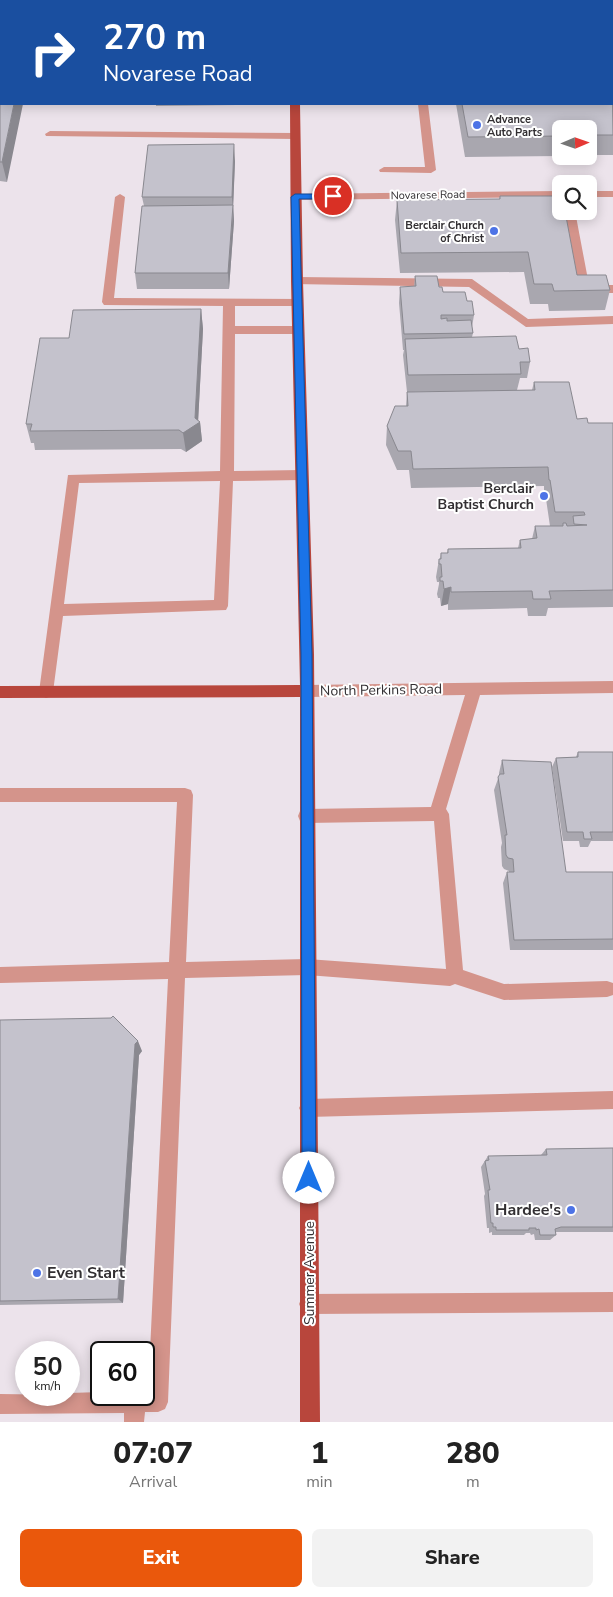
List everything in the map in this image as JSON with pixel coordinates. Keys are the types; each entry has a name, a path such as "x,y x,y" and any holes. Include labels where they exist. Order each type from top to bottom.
{"main road":[{"name":"Summer Avenue","path":"296,105 295,197 306,691 310,1422"},
{"name":"North Perkins Road","path":"0,692 306,691"}],"street":[{"path":"384,170 431,170 423,105"},
{"path":"50,134 295,136"},
{"name":"Novarese Road","path":"295,197 552,194"},
{"path":"597,194 613,194"},
{"path":"120,197 108,302 298,302"},
{"path":"571,220 584,289 613,289"},
{"path":"297,281 472,283 526,323 613,320"},
{"path":"56,610 220,606 227,476 229,302"},
{"path":"229,330 298,330"},
{"path":"46,692 73,478 301,475"},
{"name":"North Perkins Road","path":"306,691 613,686"},
{"path":"437,813 475,688"},
{"path":"0,795 185,795 158,1402 134,1412 0,1404"},
{"path":"306,816 437,813"},
{"path":"437,813 440,814 455,976"},
{"path":"0,975 307,967 450,978 455,976 504,992 607,989"},
{"path":"308,1108 613,1100"},
{"path":"309,1304 613,1302"}],"building":[{"path":"0,105 14,105 2,162 0,162"},
{"path":"462,105 613,105 613,135 598,135 598,120 552,120 552,136 468,137"},
{"path":"234,144 232,197 142,197 148,145"},
{"path":"500,196 552,196 552,220 567,220 577,275 606,275 610,290 554,291 552,284 534,284 528,252 401,253 397,200 500,199"},
{"path":"233,205 228,273 135,273 142,206"},
{"path":"415,276 437,276 439,287 442,287 443,292 465,292 467,301 472,301 474,315 441,315 441,319 447,318 447,321 471,320 473,333 404,334 400,287 416,286"},
{"path":"201,309 195,418 200,422 183,433 179,430 30,431 32,424 26,424 40,338 69,338 73,310"},
{"path":"516,336 519,349 528,348 530,362 520,362 521,374 408,375 405,339"},
{"path":"534,382 569,382 577,419 587,418 588,423 613,423 613,590 549,591 551,599 533,599 532,591 451,592 451,587 444,589 443,581 440,581 440,577 442,577 441,564 439,564 441,553 448,553 448,549 521,548 520,540 537,538 535,526 563,526 563,523 566,523 567,526 587,525 574,524 573,516 585,515 584,512 555,512 548,467 413,469 411,451 398,451 387,426 395,406 408,406 407,392 535,390"},
{"path":"578,752 613,752 613,832 590,832 592,839 584,839 583,832 567,832 556,758 578,757"},
{"path":"502,760 551,762 566,872 613,872 613,939 514,940 507,872 514,872 513,859 508,858 506,855 505,835 507,835 498,777 500,774 504,774"},
{"path":"113,1016 138,1041 135,1044 118,1299 0,1301 0,1020 111,1018"},
{"path":"613,1148 613,1227 561,1227 555,1229 556,1235 540,1235 539,1229 536,1230 536,1228 529,1228 529,1230 496,1230 496,1227 493,1227 493,1223 491,1223 488,1190 490,1190 485,1161 489,1160 488,1156 547,1155 546,1149"}],"place":[{"name":"Advance Auto Parts","path":"477,125"},
{"name":"Berclair Church of Christ","path":"494,231"},
{"name":"Berclair Baptist Church","path":"544,496"},
{"name":"Hardee's","path":"571,1210"},
{"name":"Even Start","path":"37,1273"}],"route":[{"path":"309,1178 307,654 295,197 333,196"}]}
